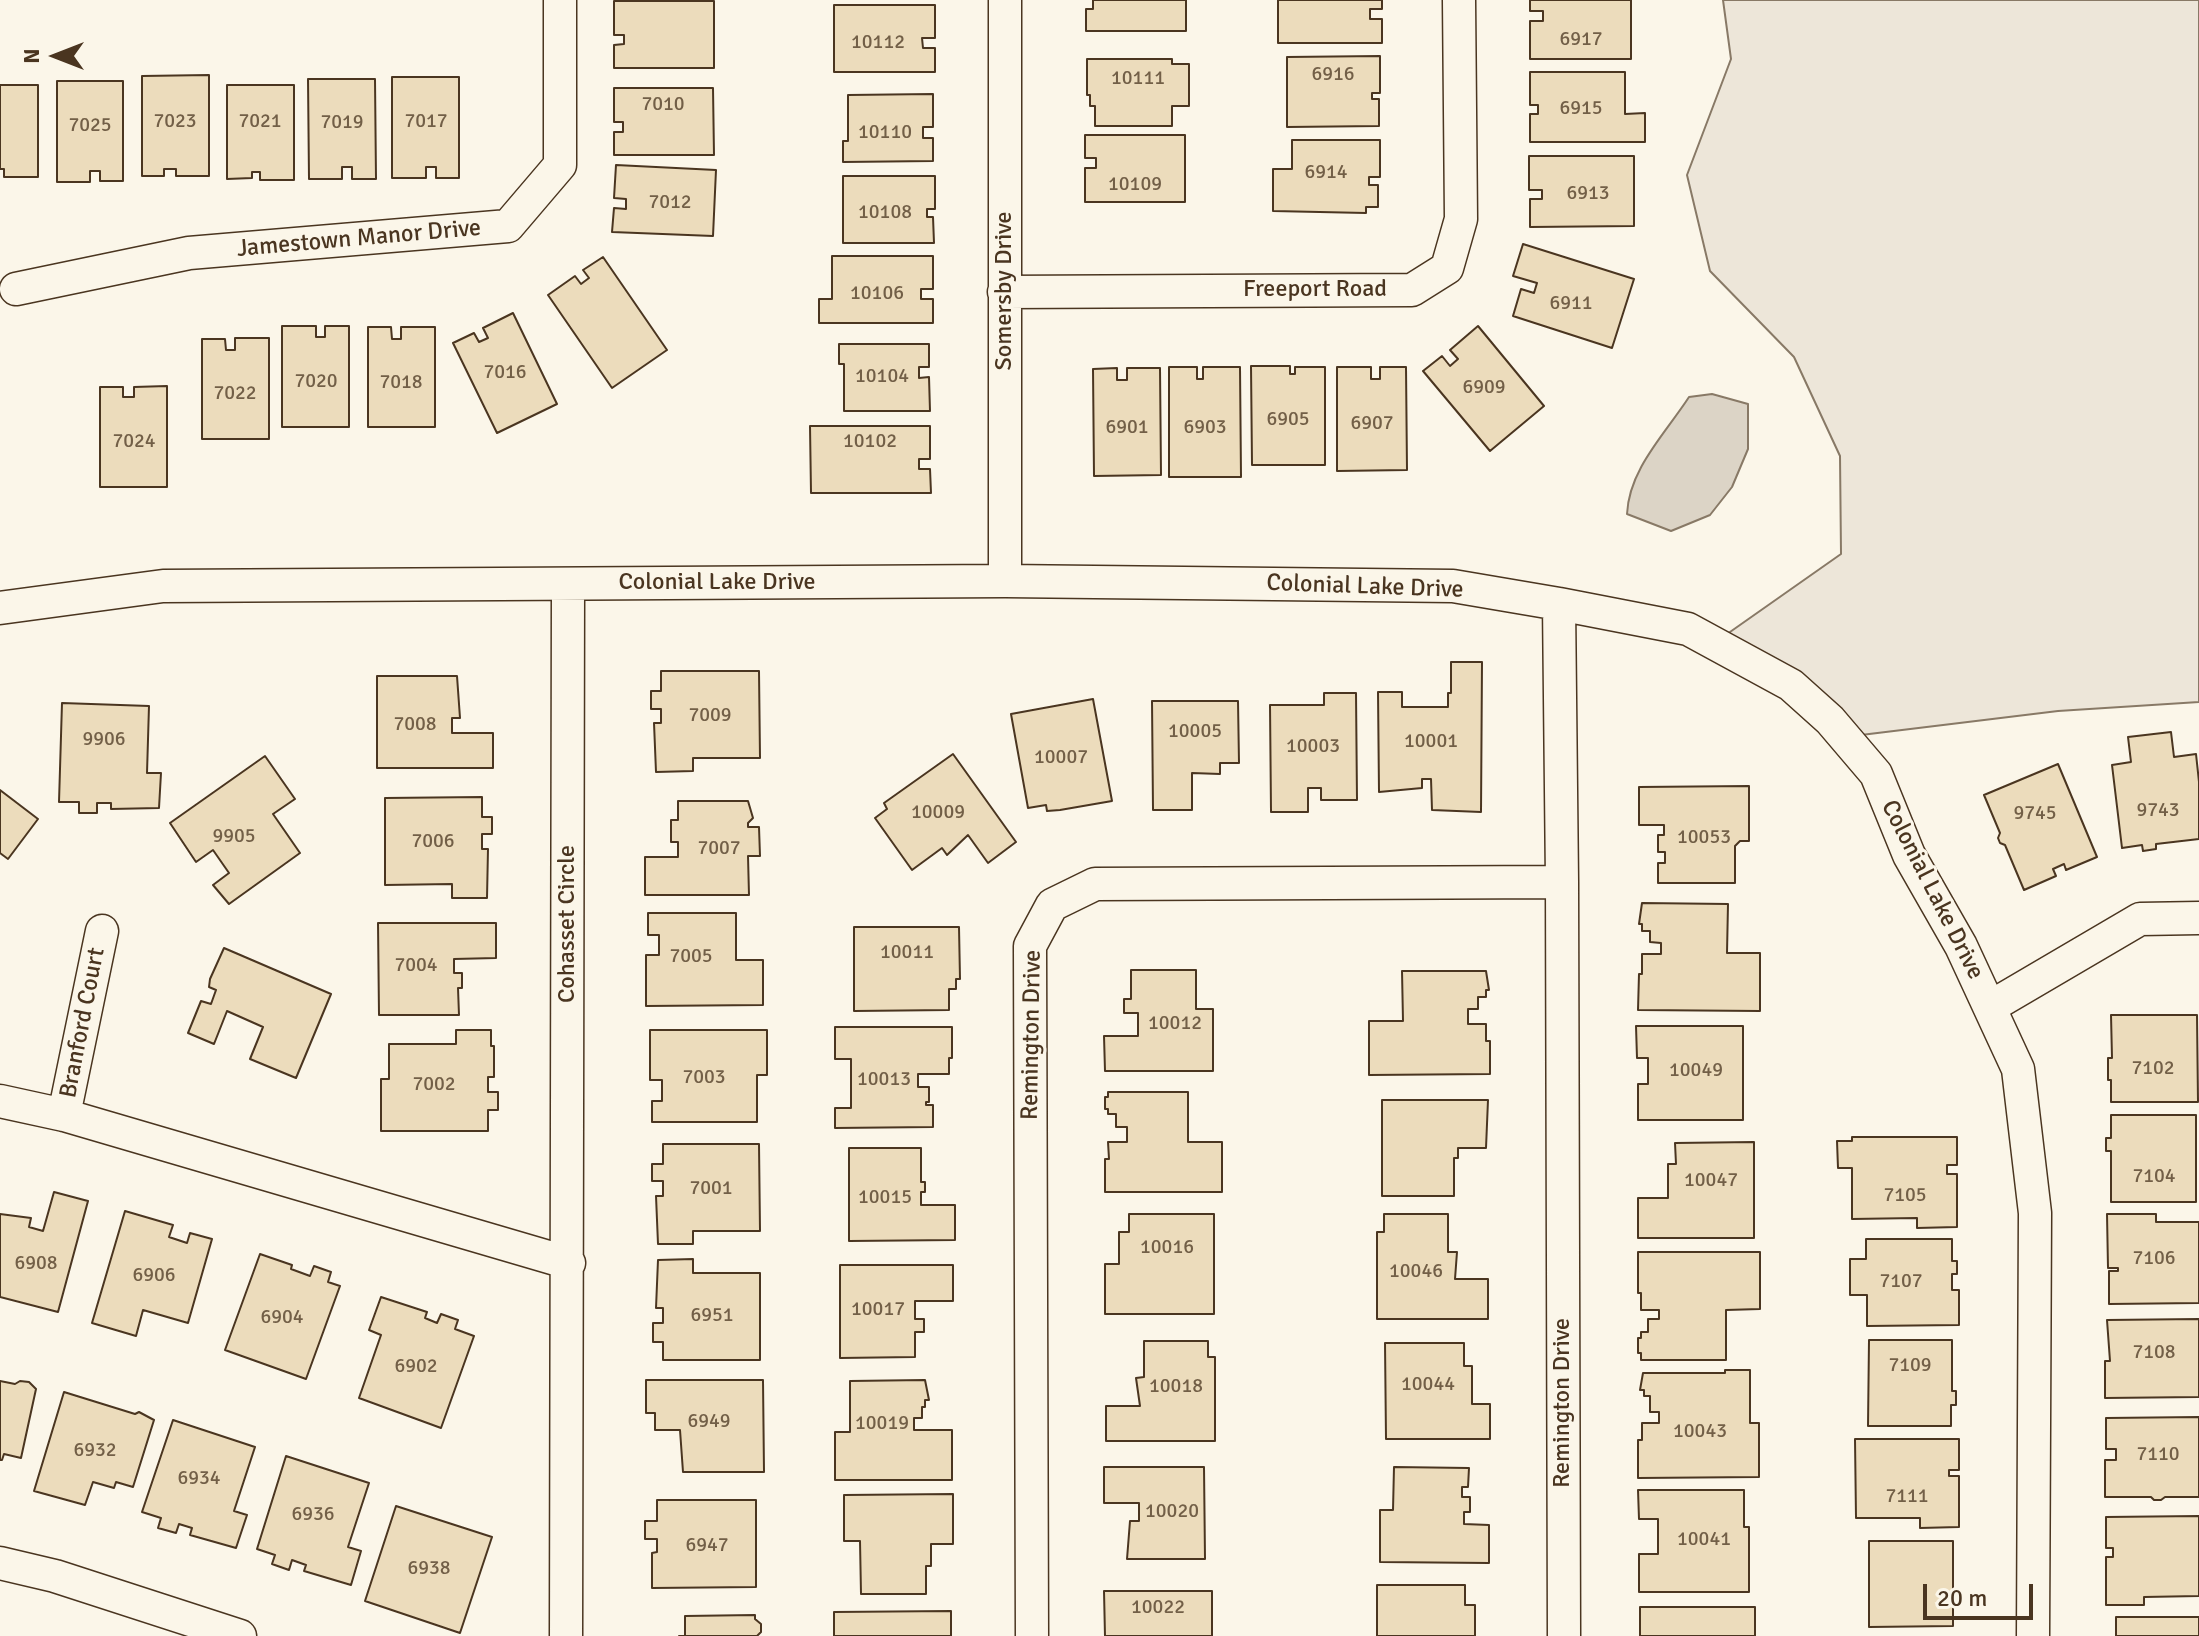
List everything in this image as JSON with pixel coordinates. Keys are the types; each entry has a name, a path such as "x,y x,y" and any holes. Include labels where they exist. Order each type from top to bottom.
{"street":[{"name":"Jamestown Manor Drive","path":"16,289 189,253 508,226 560,165 560,0"},
{"name":"Somersby Drive","path":"1005,0 1005,581"},
{"name":"Freeport Road","path":"1004,292 1412,290 1447,268 1461,219 1459,0"},
{"name":"Colonial Lake Drive","path":"0,608 163,586 1005,581 1453,586 1688,629 1791,685 1830,720 1876,774 1909,855 1961,946 2018,1069 2035,1213 2033,1636"},
{"name":"Cohasset Circle","path":"566,1636 568,585"},
{"name":"Remington Drive","path":"1559,604 1564,1636"},
{"name":"Remington Drive","path":"1032,1636 1030,946 1052,905 1095,884 1562,882"},
{"path":"1990,1007 2140,919 2199,918"},
{"name":"Branford Court","path":"64,1115 102,931"},
{"path":"0,1101 64,1115 569,1263"},
{"path":"0,1563 55,1576 240,1636"}],"shaded area":[{"path":"1723,0 2199,0 2199,702 2058,711 1861,735 1720,639 1841,554 1840,456 1794,357 1710,271 1687,175 1731,59"},
{"path":"1712,394 1748,404 1748,449 1732,487 1710,515 1671,531 1627,514 1634,482 1659,438 1689,397"}],"building":[{"path":"1093,0 1186,0 1186,31 1086,31 1086,9 1093,9"},
{"path":"1278,0 1382,0 1382,9 1370,9 1370,19 1382,19 1382,43 1278,43"},
{"path":"1530,0 1631,0 1631,59 1530,59 1530,21 1543,21 1543,11 1530,11"},
{"path":"614,1 714,1 714,68 614,68 614,45 624,44 624,35 614,35"},
{"path":"834,5 935,5 935,38 922,38 923,48 935,48 935,72 834,72"},
{"path":"1380,56 1380,93 1372,93 1372,99 1379,99 1379,126 1287,127 1287,57"},
{"path":"1087,59 1172,59 1172,64 1189,64 1189,106 1172,106 1172,126 1095,126 1095,106 1090,106 1090,95 1087,95"},
{"path":"1530,72 1625,72 1625,114 1645,113 1645,142 1530,142 1530,114 1538,114 1538,105 1530,105"},
{"path":"209,75 209,176 176,176 176,169 164,169 164,176 142,176 142,76"},
{"path":"392,77 459,77 459,178 436,178 436,167 426,167 426,178 392,178"},
{"path":"308,79 375,79 376,179 352,179 352,167 342,167 342,179 309,179"},
{"path":"57,81 123,81 123,181 100,181 100,171 90,171 90,182 57,182"},
{"path":"0,85 38,85 38,177 4,177 4,169 0,169"},
{"path":"227,85 294,85 294,180 260,180 260,172 252,172 252,178 227,179"},
{"path":"614,88 713,88 714,155 614,155 614,132 623,132 623,122 614,122"},
{"path":"933,94 933,127 923,127 923,138 933,138 933,161 843,162 843,141 848,141 848,95"},
{"path":"1085,135 1185,135 1185,202 1085,202 1085,168 1096,168 1096,158 1085,158"},
{"path":"1292,140 1380,140 1380,177 1369,177 1369,185 1378,185 1378,207 1366,207 1366,213 1273,211 1273,169 1292,169"},
{"path":"1529,156 1634,156 1634,226 1530,227 1530,199 1542,199 1542,190 1529,190"},
{"path":"616,165 716,170 713,236 612,232 614,208 626,209 626,199 614,198"},
{"path":"843,176 935,176 935,209 927,209 927,217 933,217 934,243 843,243"},
{"path":"1523,244 1634,279 1612,348 1513,316 1521,289 1534,293 1537,283 1513,276"},
{"path":"832,256 933,256 933,289 921,289 921,299 933,299 933,323 819,323 819,299 832,299"},
{"path":"603,257 667,350 612,388 548,295 575,276 581,284 589,278 583,270"},
{"path":"513,313 557,404 497,433 453,343 474,333 479,342 488,338 483,328"},
{"path":"282,326 316,326 316,337 325,337 325,326 349,326 349,427 282,427"},
{"path":"1478,326 1544,406 1490,451 1423,371 1442,356 1450,366 1458,359 1450,350"},
{"path":"368,327 391,327 392,339 401,339 401,327 435,327 435,427 368,427"},
{"path":"235,338 269,338 269,439 202,439 202,339 225,339 226,350 235,350"},
{"path":"839,344 929,344 929,367 919,367 919,378 929,377 930,411 844,411 844,364 839,364"},
{"path":"1251,366 1290,366 1290,374 1295,374 1295,367 1325,367 1325,465 1252,465"},
{"path":"1169,367 1197,367 1197,379 1203,379 1203,367 1240,367 1241,477 1169,477"},
{"path":"1337,367 1371,367 1371,379 1380,379 1380,367 1406,367 1407,470 1337,471"},
{"path":"1117,368 1117,380 1127,380 1127,368 1160,368 1161,475 1094,476 1093,369"},
{"path":"167,386 167,487 100,487 100,387 123,387 123,397 134,397 134,387"},
{"path":"810,426 930,426 930,459 919,459 919,469 930,469 931,493 811,493"},
{"path":"1451,662 1482,662 1481,812 1432,810 1431,779 1422,779 1422,788 1379,792 1378,692 1402,692 1402,707 1448,707"},
{"path":"661,671 759,671 760,758 693,758 693,771 656,772 654,723 661,723 661,709 651,709 651,691 661,691"},
{"path":"377,676 457,676 460,718 452,718 452,733 493,733 493,768 377,768"},
{"path":"1324,693 1356,693 1357,800 1321,800 1321,788 1308,788 1308,812 1271,812 1270,705 1324,705"},
{"path":"1093,699 1112,801 1060,810 1047,811 1046,805 1028,808 1011,714"},
{"path":"1152,701 1238,701 1239,763 1220,763 1220,774 1192,773 1192,810 1153,810"},
{"path":"62,703 149,706 147,773 161,773 159,808 111,809 111,803 97,803 97,813 79,813 79,802 59,802"},
{"path":"2171,732 2174,757 2196,754 2199,839 2156,844 2156,849 2143,851 2142,845 2122,848 2112,765 2131,762 2128,737"},
{"path":"953,754 1016,842 988,863 968,835 947,855 942,848 912,870 875,818 887,809 884,803"},
{"path":"265,756 295,799 273,814 300,853 229,904 213,885 229,873 213,850 196,862 170,823"},
{"path":"2058,764 2097,857 2066,870 2064,864 2053,869 2056,876 2024,890 2005,845 2000,843 2000,833 1984,795"},
{"path":"1749,786 1749,841 1740,841 1735,846 1735,883 1658,883 1658,863 1665,863 1665,852 1658,852 1658,835 1664,835 1664,825 1639,825 1639,787"},
{"path":"0,790 38,819 8,859 0,853"},
{"path":"482,797 482,817 492,817 492,834 482,834 482,849 488,849 487,898 452,898 452,884 385,885 385,798"},
{"path":"678,801 748,801 753,818 748,827 759,827 760,856 748,856 749,895 645,895 645,857 678,857 678,842 671,842 671,820 678,820"},
{"path":"1642,903 1728,904 1727,953 1760,953 1760,1011 1638,1010 1642,954 1661,954 1661,943 1650,942 1650,931 1642,931 1642,924 1639,924"},
{"path":"648,913 736,913 736,960 763,960 763,1005 646,1006 646,955 659,955 659,935 648,935"},
{"path":"378,923 496,923 496,958 454,959 454,973 462,973 462,988 458,988 459,1015 379,1015"},
{"path":"854,927 959,927 960,979 956,979 956,989 949,989 949,1010 854,1011"},
{"path":"224,948 331,994 296,1078 250,1059 263,1027 227,1011 214,1044 188,1033 201,1001 211,1004 216,990 209,987 210,979"},
{"path":"1131,970 1196,970 1196,1009 1213,1009 1213,1071 1105,1071 1104,1036 1138,1036 1138,1013 1124,1013 1124,999 1131,999"},
{"path":"1402,971 1486,971 1489,990 1486,990 1486,997 1478,997 1478,1009 1468,1009 1468,1024 1486,1024 1486,1041 1490,1041 1490,1074 1369,1075 1369,1021 1403,1021"},
{"path":"2111,1015 2197,1015 2198,1102 2111,1102 2108,1058 2112,1058"},
{"path":"1636,1026 1743,1026 1743,1120 1638,1120 1638,1084 1648,1084 1648,1058 1637,1058"},
{"path":"835,1027 952,1027 949,1074 918,1074 918,1087 929,1087 929,1102 926,1105 933,1105 933,1127 835,1128 835,1108 851,1108 851,1059 835,1059"},
{"path":"456,1030 491,1030 494,1077 488,1077 488,1092 498,1092 498,1110 488,1110 488,1131 381,1131 381,1079 389,1079 389,1044 456,1044"},
{"path":"650,1030 767,1030 767,1075 757,1075 757,1122 652,1122 652,1101 662,1101 662,1080 650,1080"},
{"path":"1108,1092 1188,1092 1188,1142 1222,1142 1222,1192 1105,1192 1108,1142 1127,1142 1127,1127 1116,1127 1116,1114 1108,1114 1108,1109 1105,1109"},
{"path":"1382,1100 1488,1100 1486,1148 1458,1148 1458,1158 1454,1158 1454,1196 1382,1196"},
{"path":"2111,1115 2196,1115 2196,1202 2111,1202 2111,1151 2106,1151 2106,1138 2111,1138"},
{"path":"1852,1137 1957,1137 1957,1165 1947,1165 1947,1174 1957,1174 1957,1227 1917,1228 1917,1218 1852,1219 1852,1168 1838,1168 1837,1141 1852,1141"},
{"path":"1754,1142 1754,1238 1638,1238 1638,1198 1668,1198 1668,1164 1676,1164 1675,1143"},
{"path":"663,1144 759,1144 760,1231 693,1231 693,1244 658,1244 656,1196 663,1196 663,1181 652,1181 652,1164 663,1164"},
{"path":"849,1148 921,1148 921,1182 925,1182 925,1192 921,1192 921,1205 955,1205 955,1240 849,1241"},
{"path":"54,1192 88,1201 58,1312 0,1297 0,1214 31,1218 29,1227 43,1231"},
{"path":"125,1211 173,1225 169,1237 187,1243 190,1233 212,1239 188,1323 143,1310 136,1336 92,1323"},
{"path":"1129,1214 1214,1214 1214,1314 1105,1314 1105,1264 1119,1264 1119,1232 1129,1232"},
{"path":"1384,1214 1448,1214 1448,1252 1457,1252 1455,1279 1488,1279 1488,1319 1377,1319 1377,1232 1384,1232"},
{"path":"2107,1214 2156,1214 2156,1222 2199,1222 2199,1303 2109,1304 2109,1271 2118,1271 2118,1268 2108,1268"},
{"path":"1866,1239 1952,1239 1952,1261 1957,1261 1957,1274 1952,1274 1952,1290 1959,1290 1959,1325 1867,1326 1867,1295 1850,1295 1850,1259 1866,1259"},
{"path":"1638,1252 1760,1252 1760,1309 1726,1310 1726,1360 1641,1360 1638,1338 1641,1338 1641,1332 1648,1332 1648,1319 1659,1319 1659,1310 1641,1310"},
{"path":"260,1254 292,1265 291,1269 310,1276 314,1266 331,1272 328,1282 340,1286 306,1379 225,1350"},
{"path":"693,1259 693,1273 760,1273 760,1360 663,1360 663,1342 653,1342 653,1323 663,1323 663,1308 656,1308 658,1260"},
{"path":"840,1265 953,1265 953,1301 915,1301 915,1319 924,1319 924,1332 915,1332 915,1357 840,1358"},
{"path":"381,1297 427,1312 425,1318 437,1323 441,1314 458,1320 455,1329 474,1336 441,1428 359,1398 381,1335 369,1330"},
{"path":"2199,1319 2199,1397 2105,1398 2105,1361 2110,1361 2107,1320"},
{"path":"1869,1340 1952,1340 1952,1391 1956,1391 1956,1405 1951,1405 1951,1426 1868,1426"},
{"path":"1144,1341 1208,1341 1208,1357 1215,1357 1215,1441 1106,1441 1106,1406 1140,1406 1136,1378 1144,1377"},
{"path":"1385,1343 1464,1343 1464,1366 1472,1366 1472,1404 1490,1404 1490,1439 1386,1439"},
{"path":"1725,1370 1750,1370 1750,1423 1759,1423 1759,1477 1638,1478 1638,1440 1642,1440 1642,1423 1659,1423 1659,1412 1650,1412 1650,1396 1644,1396 1644,1390 1640,1390 1643,1373 1725,1373"},
{"path":"646,1380 763,1380 764,1472 683,1472 680,1430 655,1430 655,1413 646,1413"},
{"path":"925,1380 929,1400 925,1400 925,1407 922,1407 922,1418 914,1418 914,1430 952,1430 952,1480 835,1480 835,1432 850,1432 850,1381"},
{"path":"0,1381 15,1384 29,1382 36,1389 21,1458 4,1454 0,1460"},
{"path":"64,1392 135,1414 139,1412 154,1420 133,1487 116,1482 114,1488 93,1482 85,1505 34,1491"},
{"path":"2199,1417 2199,1497 2154,1500 2151,1497 2105,1497 2105,1460 2116,1460 2116,1449 2106,1449 2106,1418"},
{"path":"173,1420 255,1447 234,1511 247,1515 236,1548 190,1535 192,1528 179,1524 176,1533 158,1528 161,1518 142,1512"},
{"path":"1855,1439 1959,1439 1959,1470 1949,1470 1949,1476 1959,1476 1959,1527 1920,1528 1920,1518 1856,1518"},
{"path":"286,1456 369,1483 348,1547 361,1551 351,1585 304,1571 306,1565 292,1560 289,1570 272,1564 275,1555 257,1549"},
{"path":"1104,1467 1204,1467 1205,1559 1127,1559 1130,1521 1139,1521 1139,1503 1104,1503"},
{"path":"1394,1467 1469,1468 1468,1487 1462,1487 1462,1497 1470,1497 1470,1512 1464,1512 1464,1524 1489,1525 1489,1563 1380,1562 1380,1510 1393,1510"},
{"path":"1638,1490 1744,1490 1744,1527 1749,1527 1749,1592 1639,1592 1639,1554 1658,1554 1658,1519 1639,1519"},
{"path":"953,1494 953,1544 931,1544 931,1566 926,1566 926,1594 861,1594 860,1541 844,1541 844,1495"},
{"path":"657,1500 756,1500 756,1587 652,1588 652,1553 657,1552 657,1539 645,1539 645,1521 657,1521"},
{"path":"396,1506 492,1537 460,1633 365,1601"},
{"path":"2199,1516 2199,1596 2144,1597 2144,1605 2106,1605 2106,1557 2113,1557 2113,1548 2106,1548 2106,1517"},
{"path":"1869,1541 1953,1541 1953,1591 1958,1591 1958,1604 1953,1604 1953,1626 1869,1627"},
{"path":"1377,1585 1465,1585 1465,1605 1475,1605 1475,1636 1377,1636"},
{"path":"1104,1591 1212,1591 1212,1636 1105,1636"},
{"path":"1640,1607 1755,1607 1755,1636 1640,1636"},
{"path":"951,1611 951,1636 834,1636 834,1612"},
{"path":"755,1615 761,1624 761,1632 757,1636 685,1636 685,1616"},
{"path":"2116,1617 2199,1617 2199,1636 2116,1636"}]}
